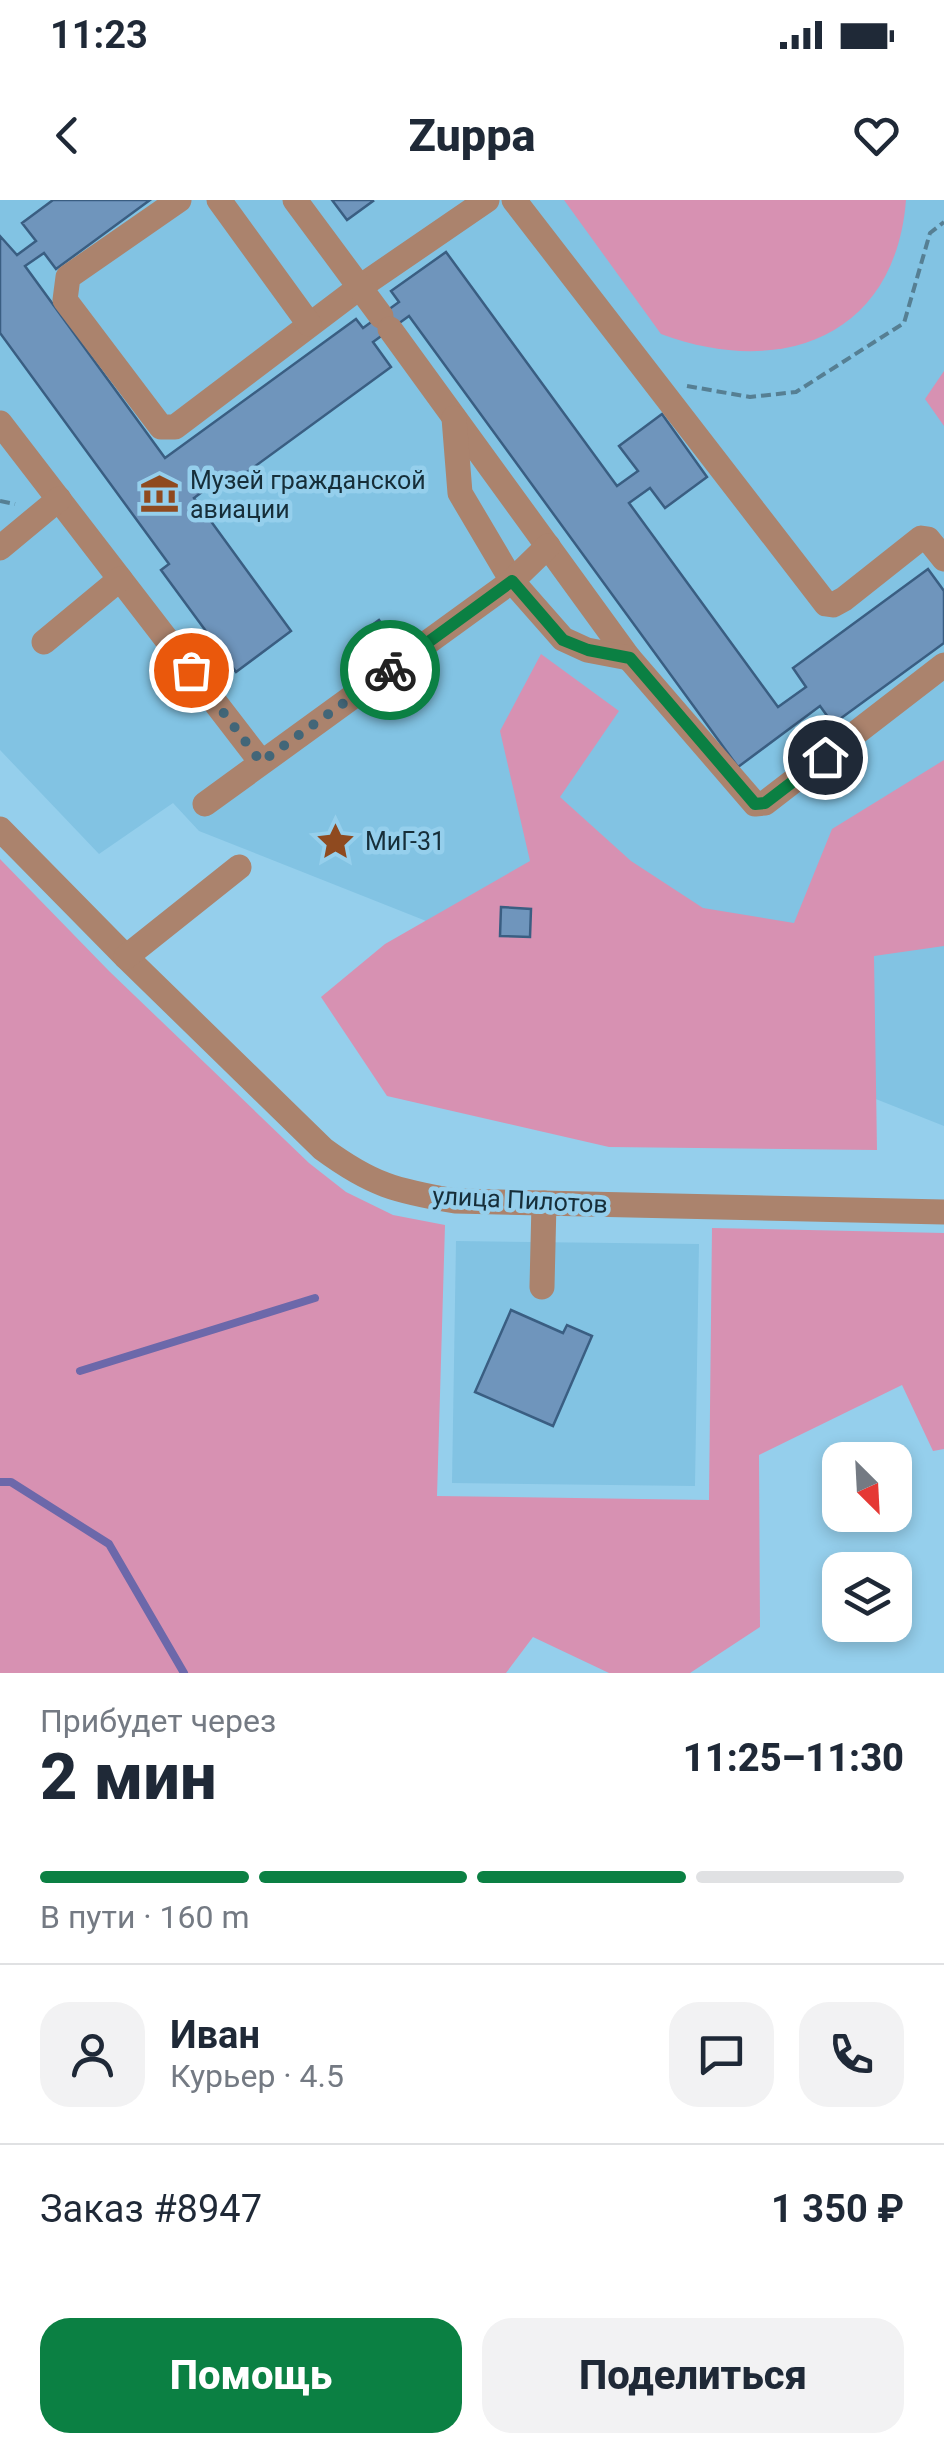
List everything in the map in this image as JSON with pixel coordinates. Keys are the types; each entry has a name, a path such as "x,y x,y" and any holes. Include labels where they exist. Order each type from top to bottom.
{"street":[{"path":"179,200 68,277 65,300 161,428 175,427 309,324 487,200"},
{"path":"219,200 309,324"},
{"path":"294,200 630,658 752,802 765,803 944,666"},
{"path":"514,200 826,604 844,599 921,538 928,539 944,559"},
{"path":"454,417 460,493 512,581 563,640 588,650 630,658"},
{"path":"0,423 261,762"},
{"path":"0,548 59,500"},
{"path":"205,804 512,581 548,546"},
{"path":"44,642 120,579"},
{"name":"улица Пилотов","path":"0,830 323,1148 356,1174 398,1191 455,1202 944,1212"},
{"path":"126,958 239,867"},
{"path":"542,1287 544,1204"}],"path":[{"path":"651,379 750,397 796,392 904,323 930,232 944,222"}],"shaded area":[{"path":"0,200 944,200 944,1126 199,831 173,803 99,854 0,750"},
{"path":"564,200 906,200 897,247 880,286 855,315 824,336 787,348 748,351 705,347 661,334"},
{"path":"944,371 944,426 925,399"},
{"path":"541,654 619,711 560,797 631,861 703,908 794,923 832,829 944,760 944,946 874,956 877,1150 609,1147 387,1096 321,997 385,944 530,861 500,731"},
{"path":"0,859 109,971 309,1163 346,1192 393,1215 445,1225 437,1496 709,1500 712,1228 944,1233 944,1449 933,1451 902,1385 759,1455 760,1627 690,1673 609,1673 533,1637 506,1673 0,1673"},
{"path":"456,1241 699,1244 695,1486 452,1483"}],"building":[{"path":"53,200 150,200 56,269 44,253 25,266 165,458 356,319 363,328 399,302 391,291 446,252 617,486 638,471 619,446 662,414 707,477 665,508 650,488 629,503 778,707 806,687 793,668 928,569 944,591 944,643 833,724 820,706 738,767 409,316 373,342 391,367 228,486 222,477 194,498 291,631 236,672 161,570 169,564 0,333 0,236 17,255 36,241 22,223"},
{"path":"332,200 372,200 373,201 347,220"},
{"path":"379,620 392,637 374,650 361,633"},
{"path":"501,907 531,909 530,937 500,936"},
{"path":"511,1310 563,1333 567,1325 592,1336 553,1426 475,1392"}],"waterway":[{"path":"80,1371 315,1298"},
{"path":"0,1482 11,1482 109,1544 184,1673"}],"way so far":[{"path":"191,670 261,762 390,670"}],"place":[{"name":"Музей гражданской авиации","path":"160,494"},
{"name":"МиГ-31","path":"335,841"}],"route":[{"path":"390,670 512,581 563,640 573,646 630,658 755,804 765,803 825,757"}]}
